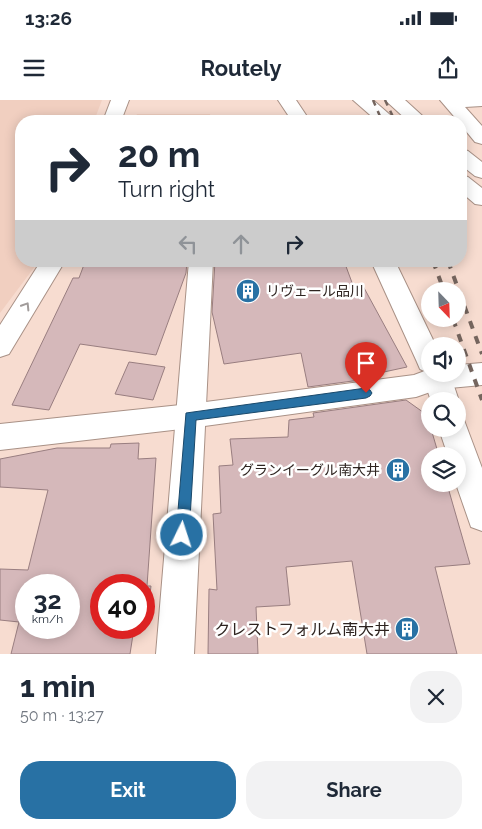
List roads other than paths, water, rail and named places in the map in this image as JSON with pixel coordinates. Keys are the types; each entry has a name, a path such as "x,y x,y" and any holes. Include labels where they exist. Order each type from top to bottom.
{"main road":[{"path":"114,115 120,100"},
{"path":"287,100 297,115"},
{"path":"362,100 381,115"},
{"path":"394,100 412,115"},
{"path":"450,102 482,101"},
{"path":"450,102 462,115"},
{"path":"467,121 482,138"},
{"path":"467,160 482,172"},
{"path":"467,186 482,199"},
{"path":"0,347 49,267"},
{"path":"175,654 201,267"},
{"path":"386,267 421,344"},
{"path":"466,376 482,374"},
{"path":"0,437 190,416 416,386 428,382"},
{"path":"457,437 482,516"}],"railway":[{"path":"373,100 379,115"},
{"path":"385,100 392,115"},
{"path":"435,267 441,282"},
{"path":"450,267 482,354"},
{"path":"456,328 482,400"}],"place":[{"name":"リヴェール品川","path":"248,291"},
{"name":"グランイーグル南大井","path":"398,470"},
{"name":"クレストフォルム南大井","path":"407,629"}]}
